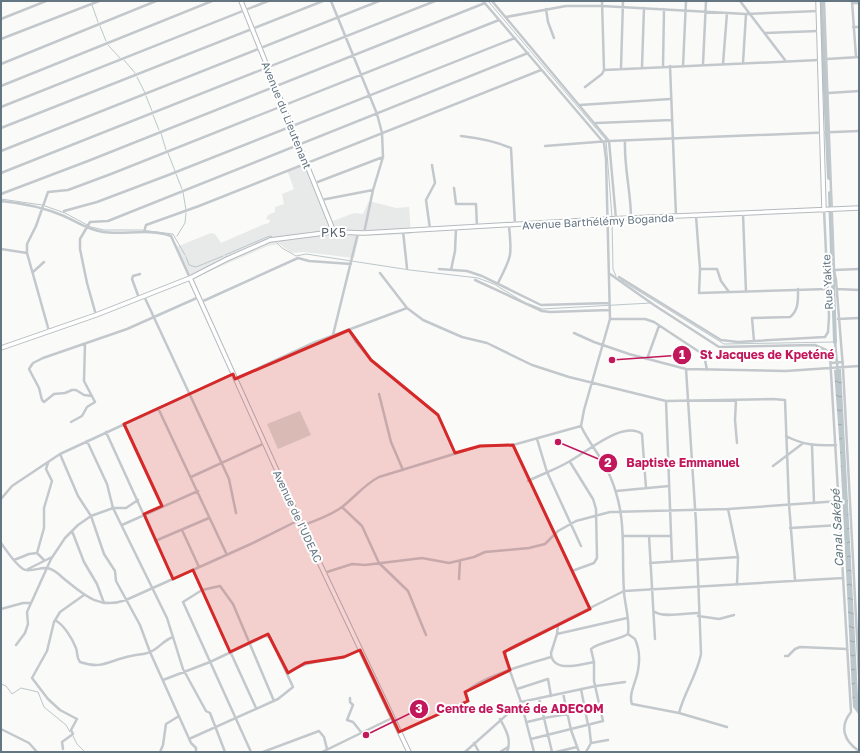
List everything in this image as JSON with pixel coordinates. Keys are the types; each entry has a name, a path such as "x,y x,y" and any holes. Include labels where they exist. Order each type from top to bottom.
{"main road":[{"name":"Avenue du Lieutenant","path":"241,1 334,231"},
{"name":"Rue Yakite","path":"818,1 825,210"},
{"name":"Avenue Barthélémy Boganda","path":"1,348 96,315 190,278 227,259 270,240 334,231 364,233 515,226 612,219 859,208"},
{"name":"Avenue de I'UDEAC","path":"190,278 302,526 409,752"}],"street":[{"path":"1,19 46,1"},
{"path":"1,39 99,1"},
{"path":"1,64 156,1"},
{"path":"1,86 212,1"},
{"path":"1,107 268,1"},
{"path":"1,128 323,1"},
{"path":"331,1 362,75 377,114 382,133 383,156 373,190 364,233"},
{"path":"1,151 378,1"},
{"path":"1,172 435,1"},
{"path":"494,1 596,123 609,141 612,219 609,274 610,319 581,426 605,465 616,491 622,512 624,536 624,591 628,634"},
{"path":"585,87 602,74 604,70 602,1"},
{"path":"621,68 623,1"},
{"path":"683,66 686,1"},
{"path":"703,64 706,1"},
{"path":"740,1 785,60"},
{"path":"824,1 829,93 834,270 843,362 859,675"},
{"path":"1,194 276,87 484,2 604,143 612,219"},
{"path":"827,59 857,57 852,2 859,3"},
{"path":"506,17 566,6 602,6 746,14 818,11"},
{"path":"642,68 644,8"},
{"path":"546,9 548,22 554,38"},
{"path":"663,67 664,9"},
{"path":"723,64 727,13"},
{"path":"743,63 746,14"},
{"path":"49,331 27,253 26,244 43,209 48,192 68,190 111,174 499,20"},
{"path":"854,27 859,27"},
{"path":"765,33 818,31"},
{"path":"64,211 97,202 152,181 515,38"},
{"path":"96,315 86,283 80,249 80,239 87,226 108,221 528,53"},
{"path":"604,70 785,60 820,60"},
{"path":"670,66 670,99 676,217"},
{"path":"144,230 146,225 307,164 542,70"},
{"path":"829,93 859,91"},
{"path":"580,105 670,99"},
{"path":"596,123 672,120"},
{"path":"545,146 604,143 609,141 859,131"},
{"path":"461,136 488,139 511,148 515,226"},
{"path":"625,141 625,164 630,192 632,219"},
{"path":"314,183 383,156"},
{"path":"430,230 426,200 435,183 432,165"},
{"path":"454,188 456,204 476,204 477,227"},
{"path":"321,200 373,190"},
{"path":"1,201 43,209 105,232 144,230 171,236 190,278"},
{"name":"Rue Yakite","path":"619,277 716,338 732,342 825,337 828,332 829,316 825,210"},
{"path":"743,214 746,292"},
{"path":"696,216 700,270 698,293 828,289"},
{"path":"498,283 509,262 511,253 509,226"},
{"path":"451,270 455,252 456,228"},
{"path":"403,231 407,268"},
{"path":"333,335 352,264 358,233"},
{"path":"1,249 27,253"},
{"path":"201,302 298,258 309,261 352,264"},
{"path":"33,272 44,262"},
{"path":"439,269 467,271 490,279 542,305 609,303"},
{"path":"700,270 717,269 721,281 730,292"},
{"path":"834,270 859,269"},
{"path":"380,273 407,308 423,320 455,334 487,344 532,365 592,383 618,388 666,401 785,400 785,436 790,528 795,580"},
{"path":"139,298 132,279 133,276 140,274"},
{"path":"609,274 654,306 719,347 815,345 826,350 831,363 851,712 846,721 844,732 849,743 859,751"},
{"path":"486,285 490,279"},
{"path":"475,280 542,311 550,312 609,309"},
{"path":"754,341 752,318 790,317 795,313 798,304 798,289"},
{"path":"837,289 859,290"},
{"path":"144,296 229,479 236,514"},
{"path":"92,396 72,390 65,393 54,394 44,402 42,400 39,388 29,371 33,363 43,358 154,318 199,298"},
{"path":"235,379 333,335 407,308"},
{"path":"838,319 859,318"},
{"path":"610,319 650,320 704,355 707,370"},
{"path":"647,359 658,326"},
{"path":"349,330 356,342 371,360 438,415 455,452"},
{"path":"574,333 604,345 647,359 686,369 786,371 859,366"},
{"path":"71,422 82,416 87,407 95,402 84,381 85,344"},
{"path":"831,363 843,362"},
{"path":"679,713 683,699 699,662 700,642 690,401 686,369"},
{"path":"1,499 12,486 60,454 233,374"},
{"path":"378,394 391,442 403,470"},
{"path":"736,400 735,420 737,443"},
{"path":"666,401 667,463 672,560"},
{"path":"158,408 227,555"},
{"path":"124,424 162,506"},
{"path":"302,526 329,515 342,507 371,481 455,452 480,446 513,445 581,426"},
{"path":"106,432 173,579"},
{"path":"528,480 570,462 619,432 640,432 642,434 646,488"},
{"path":"785,436 802,444 812,446 836,445"},
{"path":"537,439 547,472 581,546"},
{"path":"87,441 107,484 113,508 167,618 185,672 216,726 225,752"},
{"path":"191,477 265,443"},
{"path":"773,466 802,444"},
{"path":"513,445 528,480 590,609"},
{"path":"812,446 814,502"},
{"path":"60,454 78,496 92,516 104,554 115,571 116,581 140,625 150,652 189,739 196,748 196,752"},
{"path":"37,553 44,528 44,508 52,481 46,469 48,462"},
{"path":"570,462 593,499 595,515 596,561 572,571"},
{"path":"645,465 692,462"},
{"path":"616,491 669,486"},
{"path":"122,525 198,491"},
{"path":"16,645 25,633 28,624 27,612 52,557 65,538 92,516 113,508 126,508 138,500"},
{"path":"324,573 352,564 365,565 422,558 449,562 474,558 485,552 529,548 542,545 554,534 571,524 595,515 622,512 728,509 839,501"},
{"path":"342,507 362,526 379,563 408,591 426,634"},
{"path":"728,509 738,557 737,585"},
{"path":"156,541 182,530 186,526 209,518"},
{"path":"1,542 14,560 26,570 47,568 58,574 84,595 104,603 112,604 126,600 227,555 300,520"},
{"path":"790,528 840,525"},
{"path":"182,530 199,567"},
{"path":"72,531 104,603"},
{"path":"624,536 671,536"},
{"path":"649,536 655,639"},
{"path":"14,560 29,554 37,553"},
{"path":"37,553 44,560"},
{"path":"26,570 52,557"},
{"path":"650,563 672,560 738,557"},
{"path":"459,579 460,561"},
{"path":"193,570 256,708"},
{"path":"534,752 517,688 505,657 506,651 624,591 843,578"},
{"path":"251,752 183,602 202,590 220,586 230,598 251,643 274,701"},
{"path":"63,749 62,742 72,735 71,730 78,719 60,710 48,699 32,678 47,651 55,620 64,608 84,595"},
{"path":"1,609 23,603 31,603"},
{"path":"654,611 659,615 698,614 719,619 734,615"},
{"path":"558,634 627,618"},
{"path":"55,620 61,624 77,649 76,656 80,662 89,666 102,666 131,656 150,652 164,641 173,637"},
{"path":"551,657 558,634 558,624"},
{"path":"628,634 635,639 639,654 638,670 634,682 632,703 679,713 727,727"},
{"path":"531,739 603,721 594,681 592,647 613,641 628,634"},
{"path":"163,680 210,662 265,636 270,637 288,674 293,689 274,701 189,739"},
{"path":"785,656 788,656 795,649 800,647 847,649"},
{"path":"288,674 305,663 314,663 344,657 360,650"},
{"path":"399,732 468,701 466,691 475,685 510,670 551,657"},
{"path":"551,657 556,662 564,666 594,662"},
{"path":"517,688 548,679 551,696"},
{"path":"465,752 500,719 521,702 596,686 625,682"},
{"path":"581,689 591,743 586,752"},
{"path":"563,693 571,730 580,752"},
{"path":"350,698 350,702 353,705 347,720 353,722 361,732"},
{"path":"539,698 552,752"},
{"path":"527,722 568,714"},
{"path":"160,752 163,745 166,724 179,716"},
{"path":"322,752 392,718"},
{"path":"500,719 508,732 509,746 507,752"},
{"path":"1,729 29,743 36,752"},
{"path":"263,752 307,734 319,731 324,737 327,749"},
{"path":"591,743 608,740"},
{"path":"474,743 480,752"},
{"path":"500,752 509,746"},
{"path":"556,752 577,747"},
{"path":"275,748 277,752"}],"highlighted area":[{"path":"349,330 371,360 438,415 455,453 480,446 513,445 590,609 504,652 510,670 465,692 468,701 399,732 360,650 344,657 305,663 288,673 268,634 230,652 193,570 173,579 144,514 162,506 124,424 233,374 235,379"}],"shaded area":[{"path":"308,162 333,221 354,213 363,214 369,201 396,208 409,207 411,234 359,236 354,258 304,252 292,253 279,244 268,246 203,274 189,274 176,247 211,233 215,234 221,243 269,223 270,220 266,219 268,215 275,212 275,207 284,204 282,194 294,189 287,170"},
{"path":"300,411 311,435 278,449 267,424"}],"water":[{"path":"841,369 859,715 853,707 840,451 834,370"}],"waterway":[{"path":"488,1 606,140 612,217"},
{"path":"821,1 829,178"},
{"path":"92,5 98,22"},
{"path":"100,26 106,41"},
{"path":"108,45 120,58"},
{"path":"124,60 135,73"},
{"path":"137,77 145,93"},
{"path":"146,96 152,111"},
{"path":"153,115 159,130"},
{"path":"161,133 166,150"},
{"path":"168,153 175,171"},
{"path":"176,174 182,189"},
{"path":"183,192 186,210"},
{"path":"830,193 835,342"},
{"path":"1,199 42,205"},
{"path":"45,206 65,213 91,227 104,230 141,230 173,234 185,255"},
{"path":"177,236 185,223 186,213"},
{"path":"612,220 613,269 616,276"},
{"path":"225,255 267,237 271,236 273,238"},
{"path":"277,243 282,248 296,256 306,254 410,270 478,278 494,284 522,301"},
{"path":"186,257 189,265 196,267 223,256"},
{"path":"621,280 724,344 835,342"},
{"path":"529,304 542,309 651,303"},
{"name":"Canal Saképé","path":"835,342 838,373"},
{"path":"1,684 6,686 12,694 21,688 38,692 44,707 66,725 70,732"},
{"path":"73,736 77,744 85,752"}],"place":[{"name":"St Jacques de Kpeténé","path":"612,360"},
{"name":"Baptiste Emmanuel","path":"558,442"},
{"name":"Centre de Santé de ADECOM","path":"366,735"}],"district":[{"name":"PK5","path":"334,232"}]}
